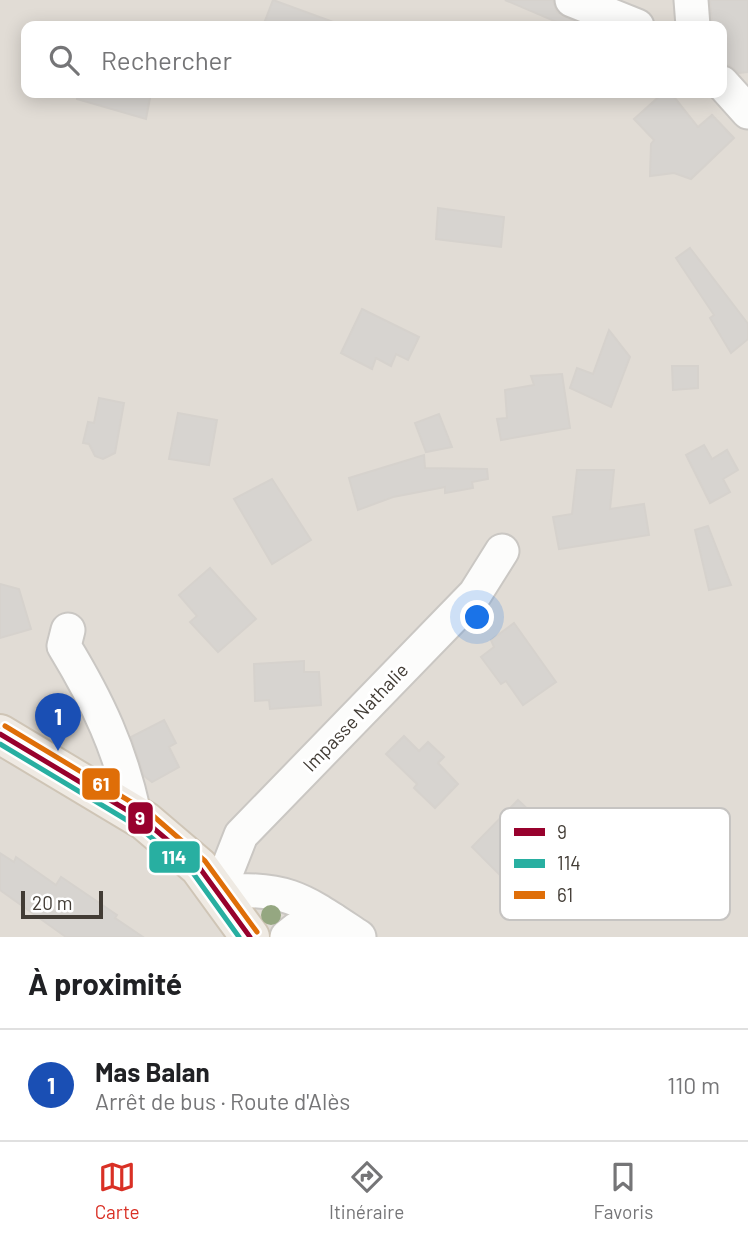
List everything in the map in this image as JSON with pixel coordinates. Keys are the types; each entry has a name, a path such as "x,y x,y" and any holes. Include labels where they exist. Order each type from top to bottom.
{"main road":[{"path":"0,734 134,813 199,867 250,937"}],"street":[{"path":"572,0 624,21"},
{"path":"691,0 693,21"},
{"path":"727,89 748,112"},
{"name":"Impasse Nathalie","path":"219,891 241,835 475,594 502,551"},
{"path":"68,630 64,646 97,700 124,766 134,813"},
{"path":"219,891 260,888 301,899 346,928"},
{"path":"287,937 297,929 346,928"}],"shaded area":[{"path":"0,0 748,0 748,937 0,937"}],"building":[{"path":"273,0 331,21 265,21"},
{"path":"505,0 553,0 557,12 574,21 554,21"},
{"path":"710,0 748,0 748,72 739,73 727,65 727,21 712,21"},
{"path":"77,98 150,98 146,119"},
{"path":"657,98 675,98 698,127 712,115 734,138 691,179 674,173 650,176 651,144 654,140 634,119"},
{"path":"438,208 504,217 501,247 436,239"},
{"path":"690,248 748,324 748,339 731,353 710,318 714,315 676,258"},
{"path":"362,309 419,337 408,360 396,354 391,366 376,358 372,369 341,353"},
{"path":"609,330 630,357 611,407 570,388 577,368 593,374"},
{"path":"672,366 698,366 698,388 673,390"},
{"path":"562,374 570,428 501,440 497,419 507,418 505,390 534,385 531,376"},
{"path":"99,398 124,403 115,453 103,459 95,456 89,444 83,443 88,422 94,423"},
{"path":"178,413 217,420 209,465 169,459"},
{"path":"439,414 452,447 426,452 415,423"},
{"path":"704,445 712,459 727,450 738,470 723,479 730,492 710,503 686,455"},
{"path":"424,455 425,468 487,469 488,479 472,482 473,488 445,493 445,487 393,497 358,510 349,478"},
{"path":"577,470 614,470 610,509 644,504 649,535 559,549 553,517 572,514"},
{"path":"272,479 311,540 272,564 234,499"},
{"path":"708,526 731,585 709,590 695,530"},
{"path":"210,568 256,619 218,652 190,622 197,616 179,595"},
{"path":"0,584 19,589 31,629 0,638"},
{"path":"514,623 556,682 523,705 506,681 501,684 481,657 494,647 491,640"},
{"path":"304,661 304,672 319,672 321,705 270,709 269,700 255,701 254,664"},
{"path":"164,720 176,743 169,747 179,767 152,782 144,776 131,737"},
{"path":"404,736 419,751 428,742 444,757 438,763 458,784 435,808 414,788 417,784 386,754"},
{"path":"518,800 526,808 510,808"},
{"path":"500,818 500,875 472,847"},
{"path":"0,853 14,862 16,857 56,885 61,877 117,915 115,918 143,937 66,937 0,890"}],"transit line":[{"name":"61","path":"5,726 151,814 205,861 257,932"},
{"name":"9","path":"0,734 145,821 199,867 250,937"},
{"name":"114","path":"0,744 140,828 193,873 239,937"}],"place":[{"name":"Mas Balan","path":"58,751"}]}
